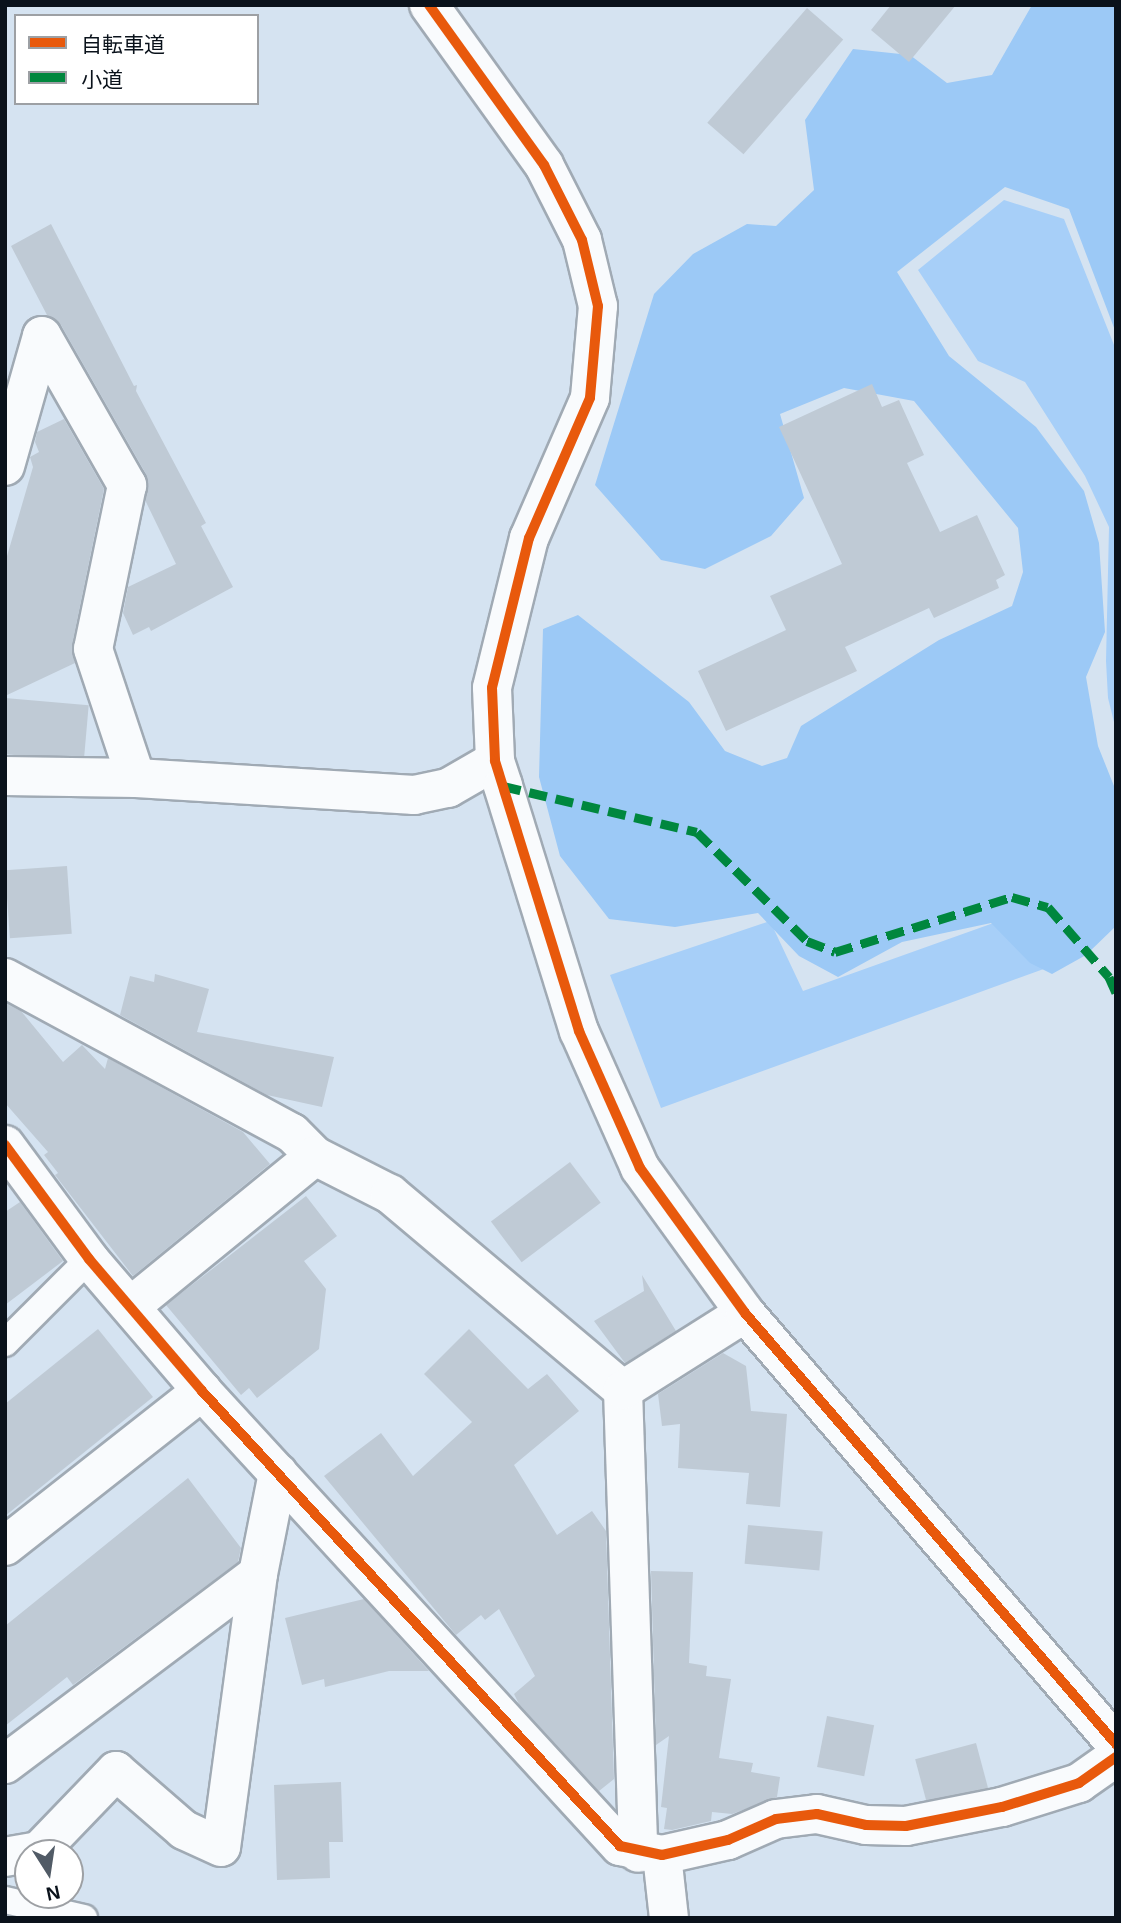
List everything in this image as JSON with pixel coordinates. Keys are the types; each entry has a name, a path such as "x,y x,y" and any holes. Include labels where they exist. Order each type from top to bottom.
{"street":[{"path":"429,5 544,165 582,240 598,306 590,398 529,538 492,688 499,773 579,1031 640,1168 745,1313 1116,1744"},
{"path":"5,466 42,336 127,485 93,649 136,778"},
{"path":"5,776 136,778 414,795 499,773"},
{"path":"5,978 292,1133 314,1156 390,1194 623,1390 650,1854 669,1918"},
{"path":"131,1306 314,1156"},
{"path":"12,1167 202,1391 620,1846 650,1854 727,1840 776,1819 817,1814 866,1825 906,1826 1002,1807 1079,1783 1116,1757"},
{"path":"623,1390 745,1313"},
{"path":"5,1546 202,1391"},
{"path":"5,1857 38,1851 116,1771 184,1829 220,1847 258,1574 278,1473"},
{"path":"5,1764 258,1574"}],"lane":[{"path":"5,1343 89,1259"},
{"path":"5,1900 83,1918"}],"shaded area":[{"path":"1032,5 1116,5 1116,333 1069,209 1005,187 897,272 949,356 1036,427 1084,491 1099,543 1105,632 1086,677 1098,746 1116,791 1116,926 1086,955 1052,974 1030,963 991,923 902,942 838,977 799,956 758,913 675,927 609,919 560,856 539,777 543,629 578,615 689,702 725,751 762,766 787,758 801,726 939,640 1012,606 1023,572 1018,528 914,401 844,388 780,414 804,498 771,536 705,569 661,560 595,485 654,294 693,254 747,224 776,226 814,190 805,120 853,49 910,55 947,83 992,75"},
{"path":"1004,200 1064,219 1116,350 1116,730 1108,698 1106,661 1109,527 1085,476 1025,382 978,361 918,270"},
{"path":"1027,911 1052,966 661,1108 610,975 770,921 803,991"}],"building":[{"path":"891,5 956,5 909,62 871,30"},
{"path":"807,8 843,39 744,154 707,123"},
{"path":"51,224 134,386 137,385 136,391 206,523 201,526 233,587 151,631 149,627 133,635 123,613 128,587 176,564 146,502 146,474 61,325 47,315 11,246"},
{"path":"872,384 882,407 899,400 924,455 907,463 940,532 977,515 1005,575 996,580 999,588 934,618 929,608 845,647 857,671 726,731 698,671 786,630 770,596 842,564 779,427"},
{"path":"64,419 104,489 72,645 75,663 5,696 5,563 33,467 30,457 39,452 35,442 37,432"},
{"path":"5,698 89,705 84,761 5,754"},
{"path":"67,866 72,934 10,938 5,870"},
{"path":"155,974 209,989 197,1032 334,1057 322,1107 267,1095 120,1015 130,976 154,982"},
{"path":"5,1003 21,1011 63,1062 82,1045 105,1069 108,1058 243,1132 270,1164 133,1276 55,1175 58,1173 44,1155 48,1152 5,1103"},
{"path":"570,1162 601,1203 522,1262 491,1222"},
{"path":"306,1196 337,1236 304,1261 326,1289 319,1349 257,1398 249,1388 241,1395 166,1305"},
{"path":"20,1202 63,1261 5,1305 5,1212"},
{"path":"642,1275 676,1331 625,1363 594,1321 644,1291"},
{"path":"98,1329 153,1397 5,1516 5,1404"},
{"path":"469,1329 528,1389 547,1374 579,1411 514,1465 557,1535 592,1511 606,1531 614,1779 599,1791 519,1704 514,1694 535,1676 499,1609 485,1620 481,1615 456,1635 324,1476 381,1433 413,1476 472,1422 424,1374"},
{"path":"723,1353 746,1366 751,1411 787,1414 780,1507 746,1504 749,1473 678,1468 680,1424 662,1426 658,1394"},
{"path":"188,1478 241,1548 238,1562 73,1685 67,1677 5,1726 5,1626"},
{"path":"748,1525 823,1532 819,1570 745,1564"},
{"path":"651,1571 693,1572 689,1663 707,1666 706,1676 731,1679 719,1758 753,1763 751,1772 780,1777 777,1797 732,1814 712,1812 711,1821 672,1830 664,1829 667,1808 661,1807 669,1736 656,1745"},
{"path":"364,1599 429,1671 389,1671 325,1687 324,1679 302,1685 285,1618"},
{"path":"827,1716 874,1725 864,1776 817,1767"},
{"path":"976,1743 988,1788 927,1805 915,1759"},
{"path":"341,1782 343,1842 329,1842 330,1878 277,1880 274,1785"}],"marked path":[{"path":"503,786 697,832 807,941 835,952 1012,897 1048,907 1109,977 1116,993"}],"cycle path":[{"path":"429,5 544,165 582,240 598,306 590,398 529,538 492,688 495,761 579,1031 640,1168 745,1313 1116,1744"},
{"path":"5,1145 89,1259 202,1391 620,1846 662,1855 728,1840 776,1819 817,1814 866,1825 906,1826 1002,1807 1079,1783 1116,1757"}]}
